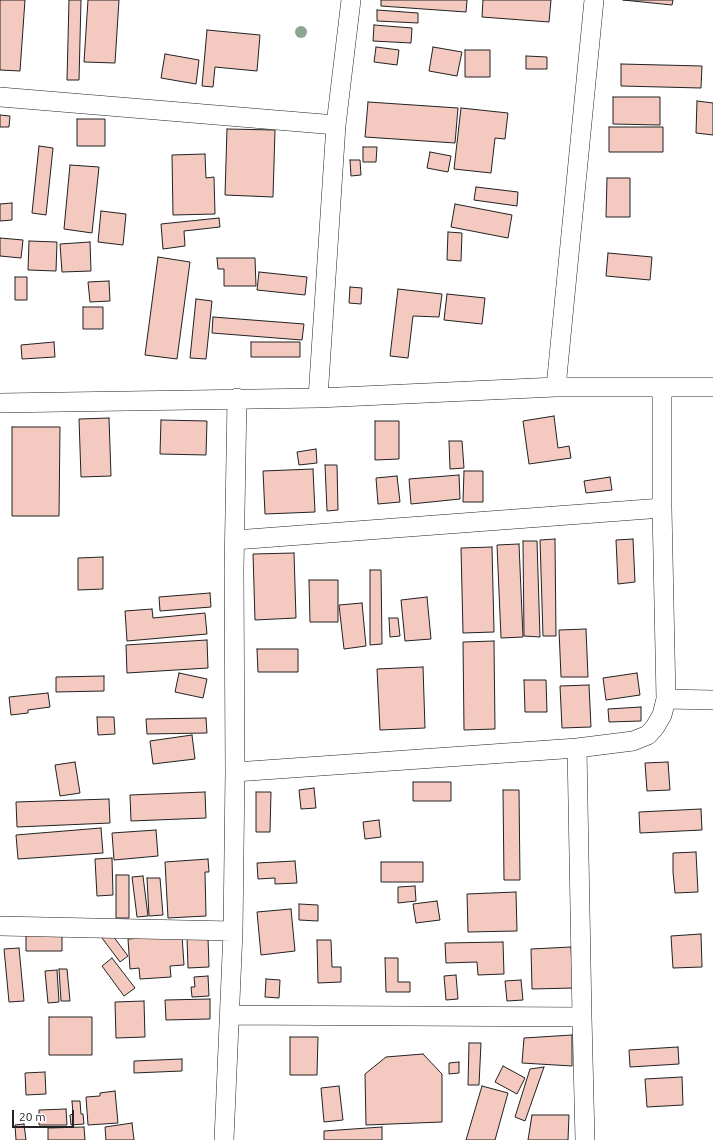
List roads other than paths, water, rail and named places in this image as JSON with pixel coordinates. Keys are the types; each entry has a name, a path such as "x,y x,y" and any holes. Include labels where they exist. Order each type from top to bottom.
{"street":[{"path":"318,398 336,125 352,0"},
{"path":"556,387 594,0"},
{"path":"0,97 336,125"},
{"path":"0,402 318,398 556,387 713,387"},
{"path":"235,772 577,748 633,741 648,735 662,715 666,699 662,508 662,387"},
{"path":"224,1140 233,931 237,398"},
{"path":"235,540 662,508"},
{"path":"666,699 713,700"},
{"path":"577,748 585,1140"},
{"path":"0,926 233,931"},
{"path":"230,1015 582,1017"}]}
